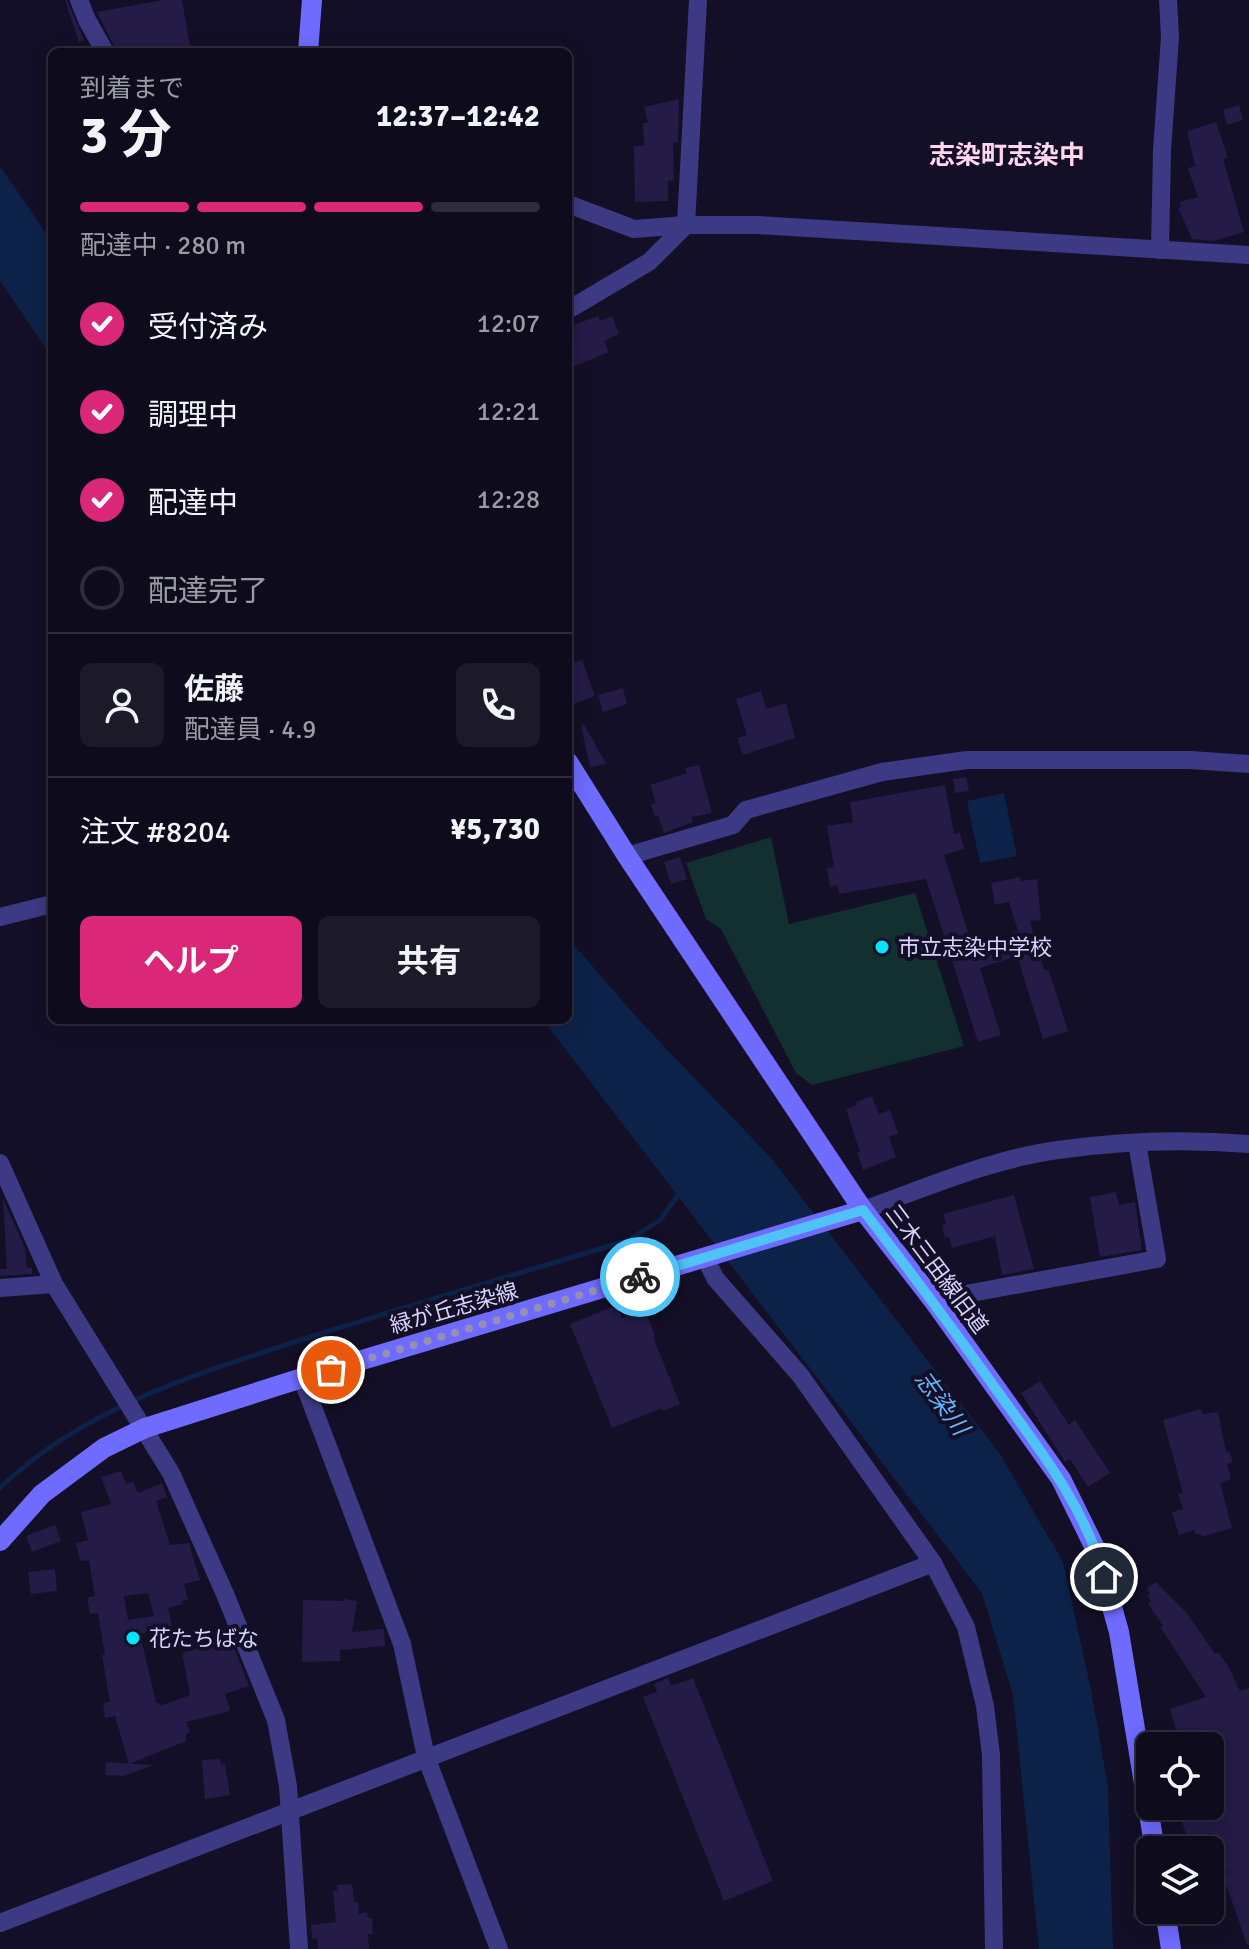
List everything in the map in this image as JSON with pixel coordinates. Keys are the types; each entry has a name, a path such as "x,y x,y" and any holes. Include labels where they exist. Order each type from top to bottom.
{"street":[{"path":"79,0 103,48"},
{"path":"308,48 312,0"},
{"path":"572,308 649,262 686,225 698,0"},
{"path":"1160,250 1162,150 1170,37 1168,0"},
{"path":"572,206 634,229 758,225 1249,255"},
{"path":"627,856 733,825 746,810 882,772 967,760 1190,760 1249,764"},
{"name":"三木三田線旧道","path":"572,768 863,1210 933,1300 1061,1479 1096,1550 1119,1632 1153,1836"},
{"path":"0,917 48,905"},
{"path":"863,1210 978,1170 1056,1150 1137,1143 1249,1144"},
{"path":"933,1300 1157,1259 1137,1143"},
{"path":"0,1163 54,1284 145,1428 188,1509 276,1720 288,1786 299,1949"},
{"name":"緑が丘志染線","path":"0,1541 42,1494 104,1448 145,1428 863,1210"},
{"path":"705,1257 715,1278 800,1375 933,1563 966,1627 985,1706 991,1755 994,1949"},
{"path":"0,1288 54,1284"},
{"path":"302,1378 402,1644 426,1757 499,1949"},
{"path":"0,1923 933,1563"},
{"path":"1167,1924 1171,1949"}],"green space":[{"path":"771,837 789,924 915,893 964,1046 812,1085 796,1073 721,929 706,919 686,863"}],"water":[{"path":"0,166 48,236 48,351 0,281"},
{"path":"1004,793 1017,856 980,863 967,801"},
{"name":"志染川","path":"572,943 640,1021 771,1158 1000,1454 1063,1562 1108,1787 1113,1949 1039,1949 1013,1695 982,1593 546,1024 572,1024"}],"building":[{"path":"67,0 84,40 79,42"},
{"path":"163,0 182,0 190,48 115,48 97,12"},
{"path":"679,99 678,143 673,142 674,180 668,181 668,201 635,202 634,146 644,146 643,123 648,123 644,107"},
{"path":"1239,105 1243,120 1227,125 1223,110"},
{"path":"1216,122 1228,158 1223,159 1244,232 1214,241 1192,239 1178,208 1181,207 1180,202 1198,197 1188,168 1195,166 1187,131"},
{"path":"598,316 600,321 612,316 619,334 604,341 609,352 572,367 572,336 575,336 572,325"},
{"path":"582,660 595,696 572,705 572,664"},
{"path":"623,688 627,704 603,712 598,695"},
{"path":"761,691 766,709 786,703 795,738 743,755 737,738 747,735 736,699"},
{"path":"584,724 606,764 590,767 581,725"},
{"path":"699,765 712,813 692,817 693,822 664,833 651,804 656,803 650,785 687,773 685,768"},
{"path":"966,777 969,791 955,793 953,779"},
{"path":"945,785 954,834 960,833 964,849 944,855 975,955 1013,943 1010,933 1018,931 1009,902 995,905 991,883 1020,877 1021,881 1037,879 1041,920 1030,921 1044,969 1049,971 1068,1031 1043,1039 1017,956 980,968 1001,1035 978,1042 926,879 839,894 837,885 830,887 827,868 834,867 827,826 853,822 850,802"},
{"path":"680,857 687,879 671,884 664,862"},
{"path":"872,1096 879,1114 890,1110 898,1134 889,1137 896,1157 863,1170 846,1109"},
{"path":"1116,1192 1119,1205 1135,1202 1142,1250 1100,1257 1090,1197"},
{"path":"1014,1195 1034,1269 1002,1275 995,1236 952,1248 949,1237 945,1238 943,1214"},
{"path":"3,1199 25,1248 27,1268 32,1268 32,1274 0,1276 0,1269 7,1269"},
{"path":"617,1305 622,1318 645,1310 680,1404 612,1428 570,1324"},
{"path":"1040,1381 1069,1425 1075,1420 1110,1473 1088,1487 1070,1459 1065,1462 1021,1393"},
{"path":"1201,1409 1203,1414 1218,1412 1226,1452 1229,1451 1233,1462 1227,1464 1231,1479 1220,1483 1232,1528 1201,1537 1194,1530 1179,1535 1172,1512 1183,1509 1178,1494 1183,1493 1163,1420"},
{"path":"121,1471 126,1484 133,1481 138,1493 162,1483 167,1497 156,1501 170,1545 189,1543 200,1580 184,1584 188,1600 168,1608 172,1626 140,1634 156,1703 160,1706 190,1695 182,1653 222,1641 231,1640 249,1686 225,1694 230,1711 186,1722 190,1732 186,1734 186,1741 129,1764 115,1716 105,1718 103,1703 110,1702 102,1655 105,1655 98,1613 90,1614 87,1598 95,1596 89,1560 80,1561 76,1543 88,1540 81,1512 111,1504 101,1477","holes":["148,1593 154,1616 128,1620 124,1596"]},
{"path":"55,1525 61,1541 32,1552 26,1536"},
{"path":"55,1569 57,1591 31,1594 28,1572"},
{"path":"1156,1582 1186,1612 1215,1654 1218,1652 1240,1691 1249,1688 1249,1945 1224,1878 1228,1873 1224,1864 1224,1836 1211,1836 1210,1833 1187,1836 1181,1820 1224,1820 1224,1732 1177,1732 1170,1709 1206,1697 1148,1604 1151,1601 1147,1588"},
{"path":"303,1600 357,1601 352,1632 384,1629 385,1646 340,1650 340,1661 302,1662"},
{"path":"668,1678 671,1686 693,1678 773,1881 724,1901 643,1697 657,1692 654,1684"},
{"path":"220,1759 221,1765 225,1764 230,1795 205,1799 202,1760"},
{"path":"106,1762 153,1765 124,1776 105,1775"},
{"path":"1134,1864 1136,1864 1136,1918 1133,1918"},
{"path":"352,1884 359,1914 367,1912 368,1918 372,1918 373,1934 368,1934 369,1949 318,1949 317,1938 312,1939 311,1925 336,1922 333,1891 338,1891 337,1885"}],"waterway":[{"path":"0,1488 35,1458 72,1433 153,1392 326,1332 629,1240 660,1220 681,1191"}],"way so far":[{"path":"331,1370 640,1277"}],"place":[{"name":"市立志染中学校","path":"882,947"},
{"name":"花たちばな","path":"133,1638"}],"district":[{"name":"志染町志染中","path":"1007,156"}],"route":[{"path":"640,1277 863,1210 933,1300 1061,1479 1096,1550 1104,1577"}]}
